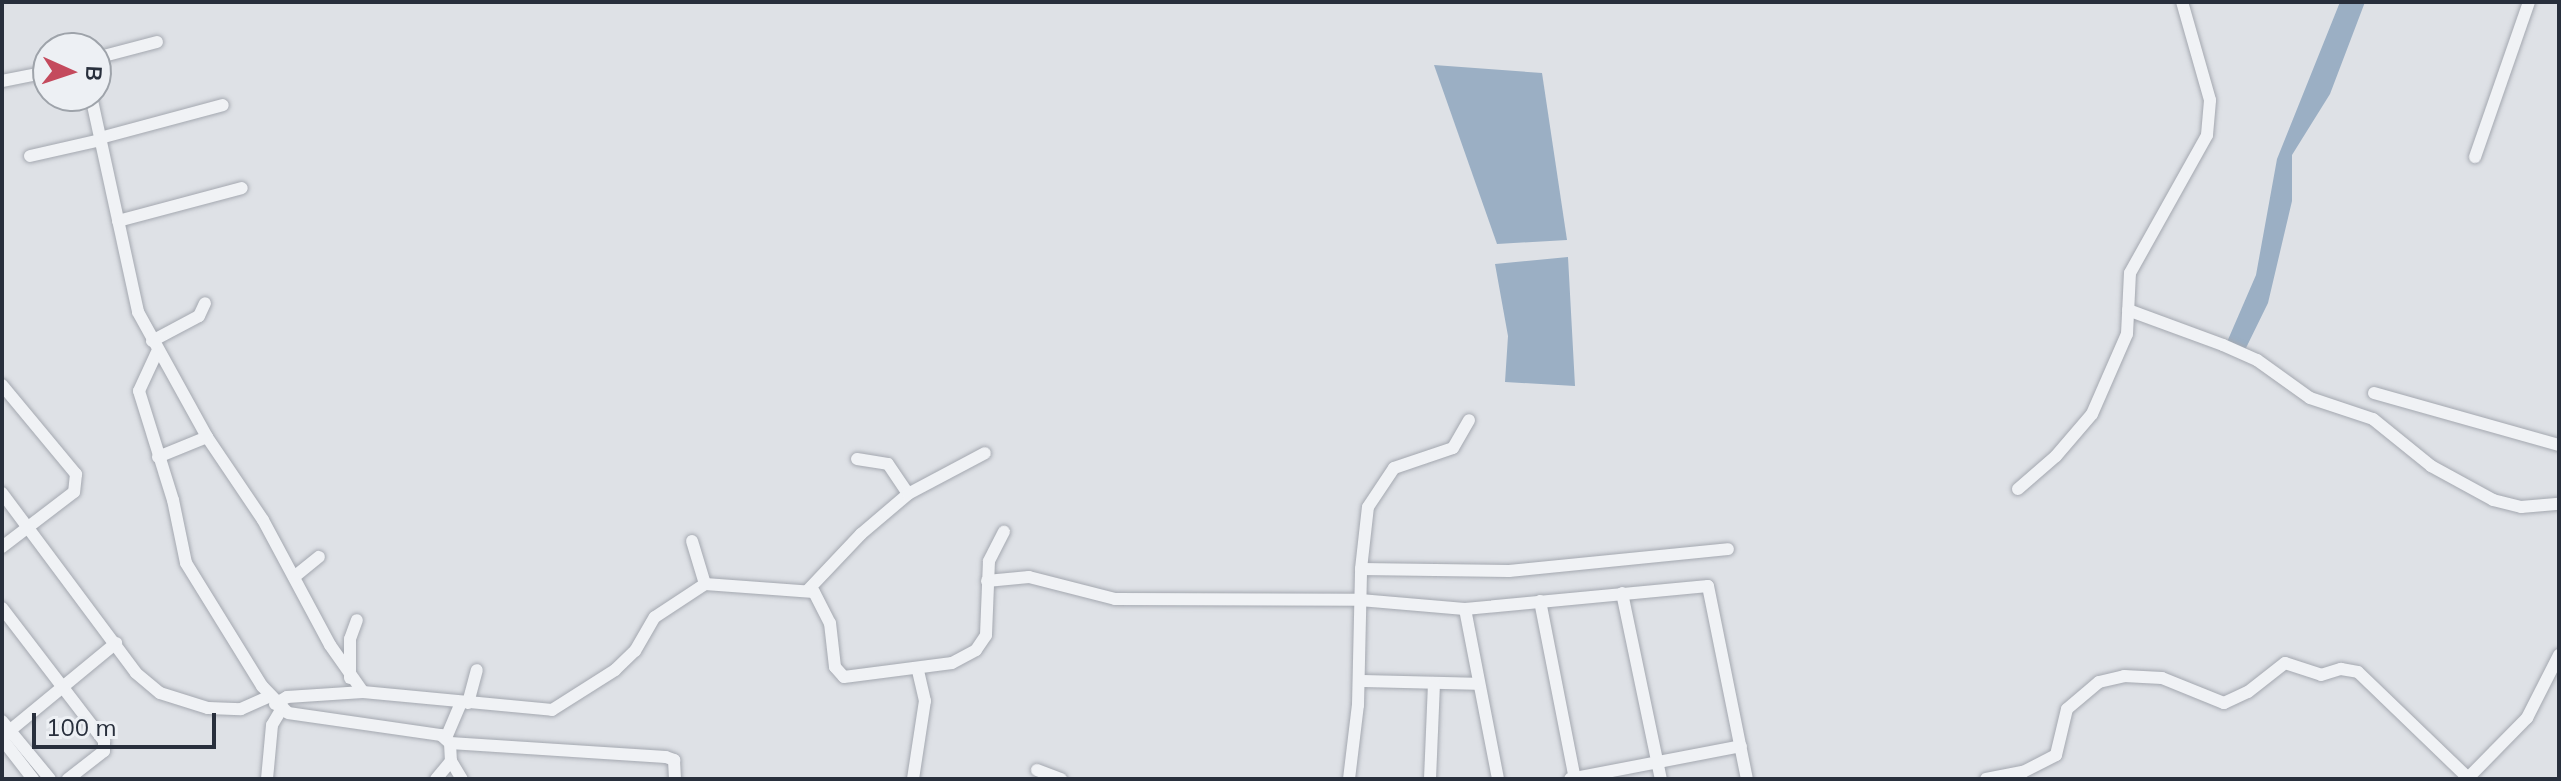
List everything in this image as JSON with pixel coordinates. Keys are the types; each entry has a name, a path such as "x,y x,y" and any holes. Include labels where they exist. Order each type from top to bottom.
{"street":[{"path":"2018,489 2056,456 2092,414 2121,354 2130,273 2207,135 2211,119 2182,2"},
{"path":"2475,157 2500,83 2517,50 2515,37 2529,2"},
{"path":"112,54 157,42"},
{"path":"2,81 32,75"},
{"path":"30,156 223,105"},
{"path":"95,112 132,296 155,347 294,577 350,678 357,693 355,720"},
{"path":"118,221 242,188"},
{"path":"205,303 199,316 155,347 139,391 186,563 275,703 267,779"},
{"path":"2128,310 2257,360 2310,398 2373,419 2431,466 2493,500 2521,507 2559,504"},
{"path":"2,385 76,474 74,492 2,547"},
{"path":"2374,393 2559,445"},
{"path":"1349,779 1359,681 1364,522 1376,490 1400,463 1453,448 1469,420"},
{"path":"158,457 207,437"},
{"path":"808,590 861,534 908,494 985,453"},
{"path":"857,459 888,464 908,494"},
{"path":"2,493 136,673 160,693 187,702 241,709 275,703 287,697 357,693 552,710 568,704 635,651 655,617 705,584 808,590 828,614 840,675 918,670 960,660 981,644 988,627 987,581 992,552 1004,532"},
{"path":"692,541 705,584"},
{"path":"1361,569 1509,571 1728,549"},
{"path":"294,577 319,557"},
{"path":"987,581 1029,577 1124,600 1360,600 1465,609 1708,586 1747,779"},
{"path":"1622,593 1661,779"},
{"path":"1540,601 1573,779 1657,760 1741,746"},
{"path":"2,608 67,687 104,741 104,751 68,779"},
{"path":"1465,609 1498,779"},
{"path":"350,678 350,639 357,620"},
{"path":"5,736 116,643"},
{"path":"1986,779 2023,772 2056,755 2067,709 2099,682 2124,676 2162,678 2224,703 2248,692 2285,663 2321,675 2341,669 2358,672 2468,779 2527,718 2559,655"},
{"path":"462,779 451,761 448,740 477,670"},
{"path":"913,779 925,711 918,670"},
{"path":"1359,681 1479,684"},
{"path":"1430,779 1434,683"},
{"path":"275,703 448,740 666,757 674,760 675,779"},
{"path":"2,721 5,736 33,779"},
{"path":"5,736 50,779"},
{"path":"436,779 451,761"},
{"path":"1037,770 1061,779"}],"water":[{"path":"2340,2 2365,2 2330,94 2292,155 2292,201 2268,303 2245,350 2227,342 2256,275 2277,159"},
{"path":"1434,65 1542,73 1567,240 1497,244"},
{"path":"1568,257 1575,386 1505,382 1508,336 1495,264"}]}
